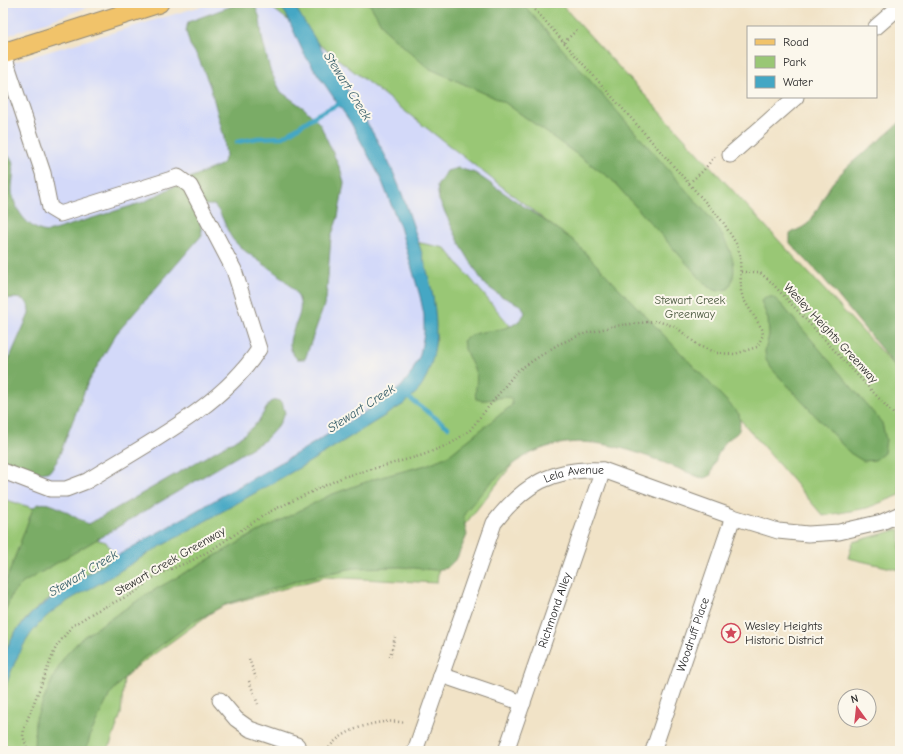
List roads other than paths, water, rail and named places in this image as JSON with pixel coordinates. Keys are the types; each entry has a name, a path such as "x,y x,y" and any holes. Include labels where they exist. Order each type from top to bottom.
{"main road":[{"path":"3,53 159,3"}],"street":[{"path":"877,26 900,6"},
{"path":"3,53 43,173 50,208 60,214 178,177 190,186 234,270 259,349 250,363 203,409 87,481 66,489 50,489 3,471"},
{"path":"724,153 795,98"},
{"name":"Lela Avenue","path":"415,751 494,523 508,505 531,486 556,474 581,469 603,470 763,528 808,534 854,529 882,522 900,514"},
{"name":"Richmond Alley","path":"506,751 603,470"},
{"name":"Woodruff Place","path":"653,751 733,517"},
{"path":"441,675 523,704"},
{"path":"220,700 236,719 250,729 297,744"}],"water":[{"path":"278,3 293,3 368,124 390,165 400,188 427,271 435,308 435,345 431,364 424,382 418,391 404,404 306,464 142,557 57,608 31,633 10,673 3,694 3,655 16,631 31,614 61,591 115,557 301,451 384,400 401,387 411,374 420,355 424,333 424,315 420,296 400,227 381,179 351,123 304,54 286,14"}],"waterway":[{"name":"Stewart Creek","path":"237,142 258,138 283,137 318,114 339,104 343,99"},
{"path":"405,395 448,427"}],"place":[{"name":"Wesley Heights Historic District","path":"731,633"}],"park label":[{"name":"Stewart Creek Greenway","path":"690,307"}]}
